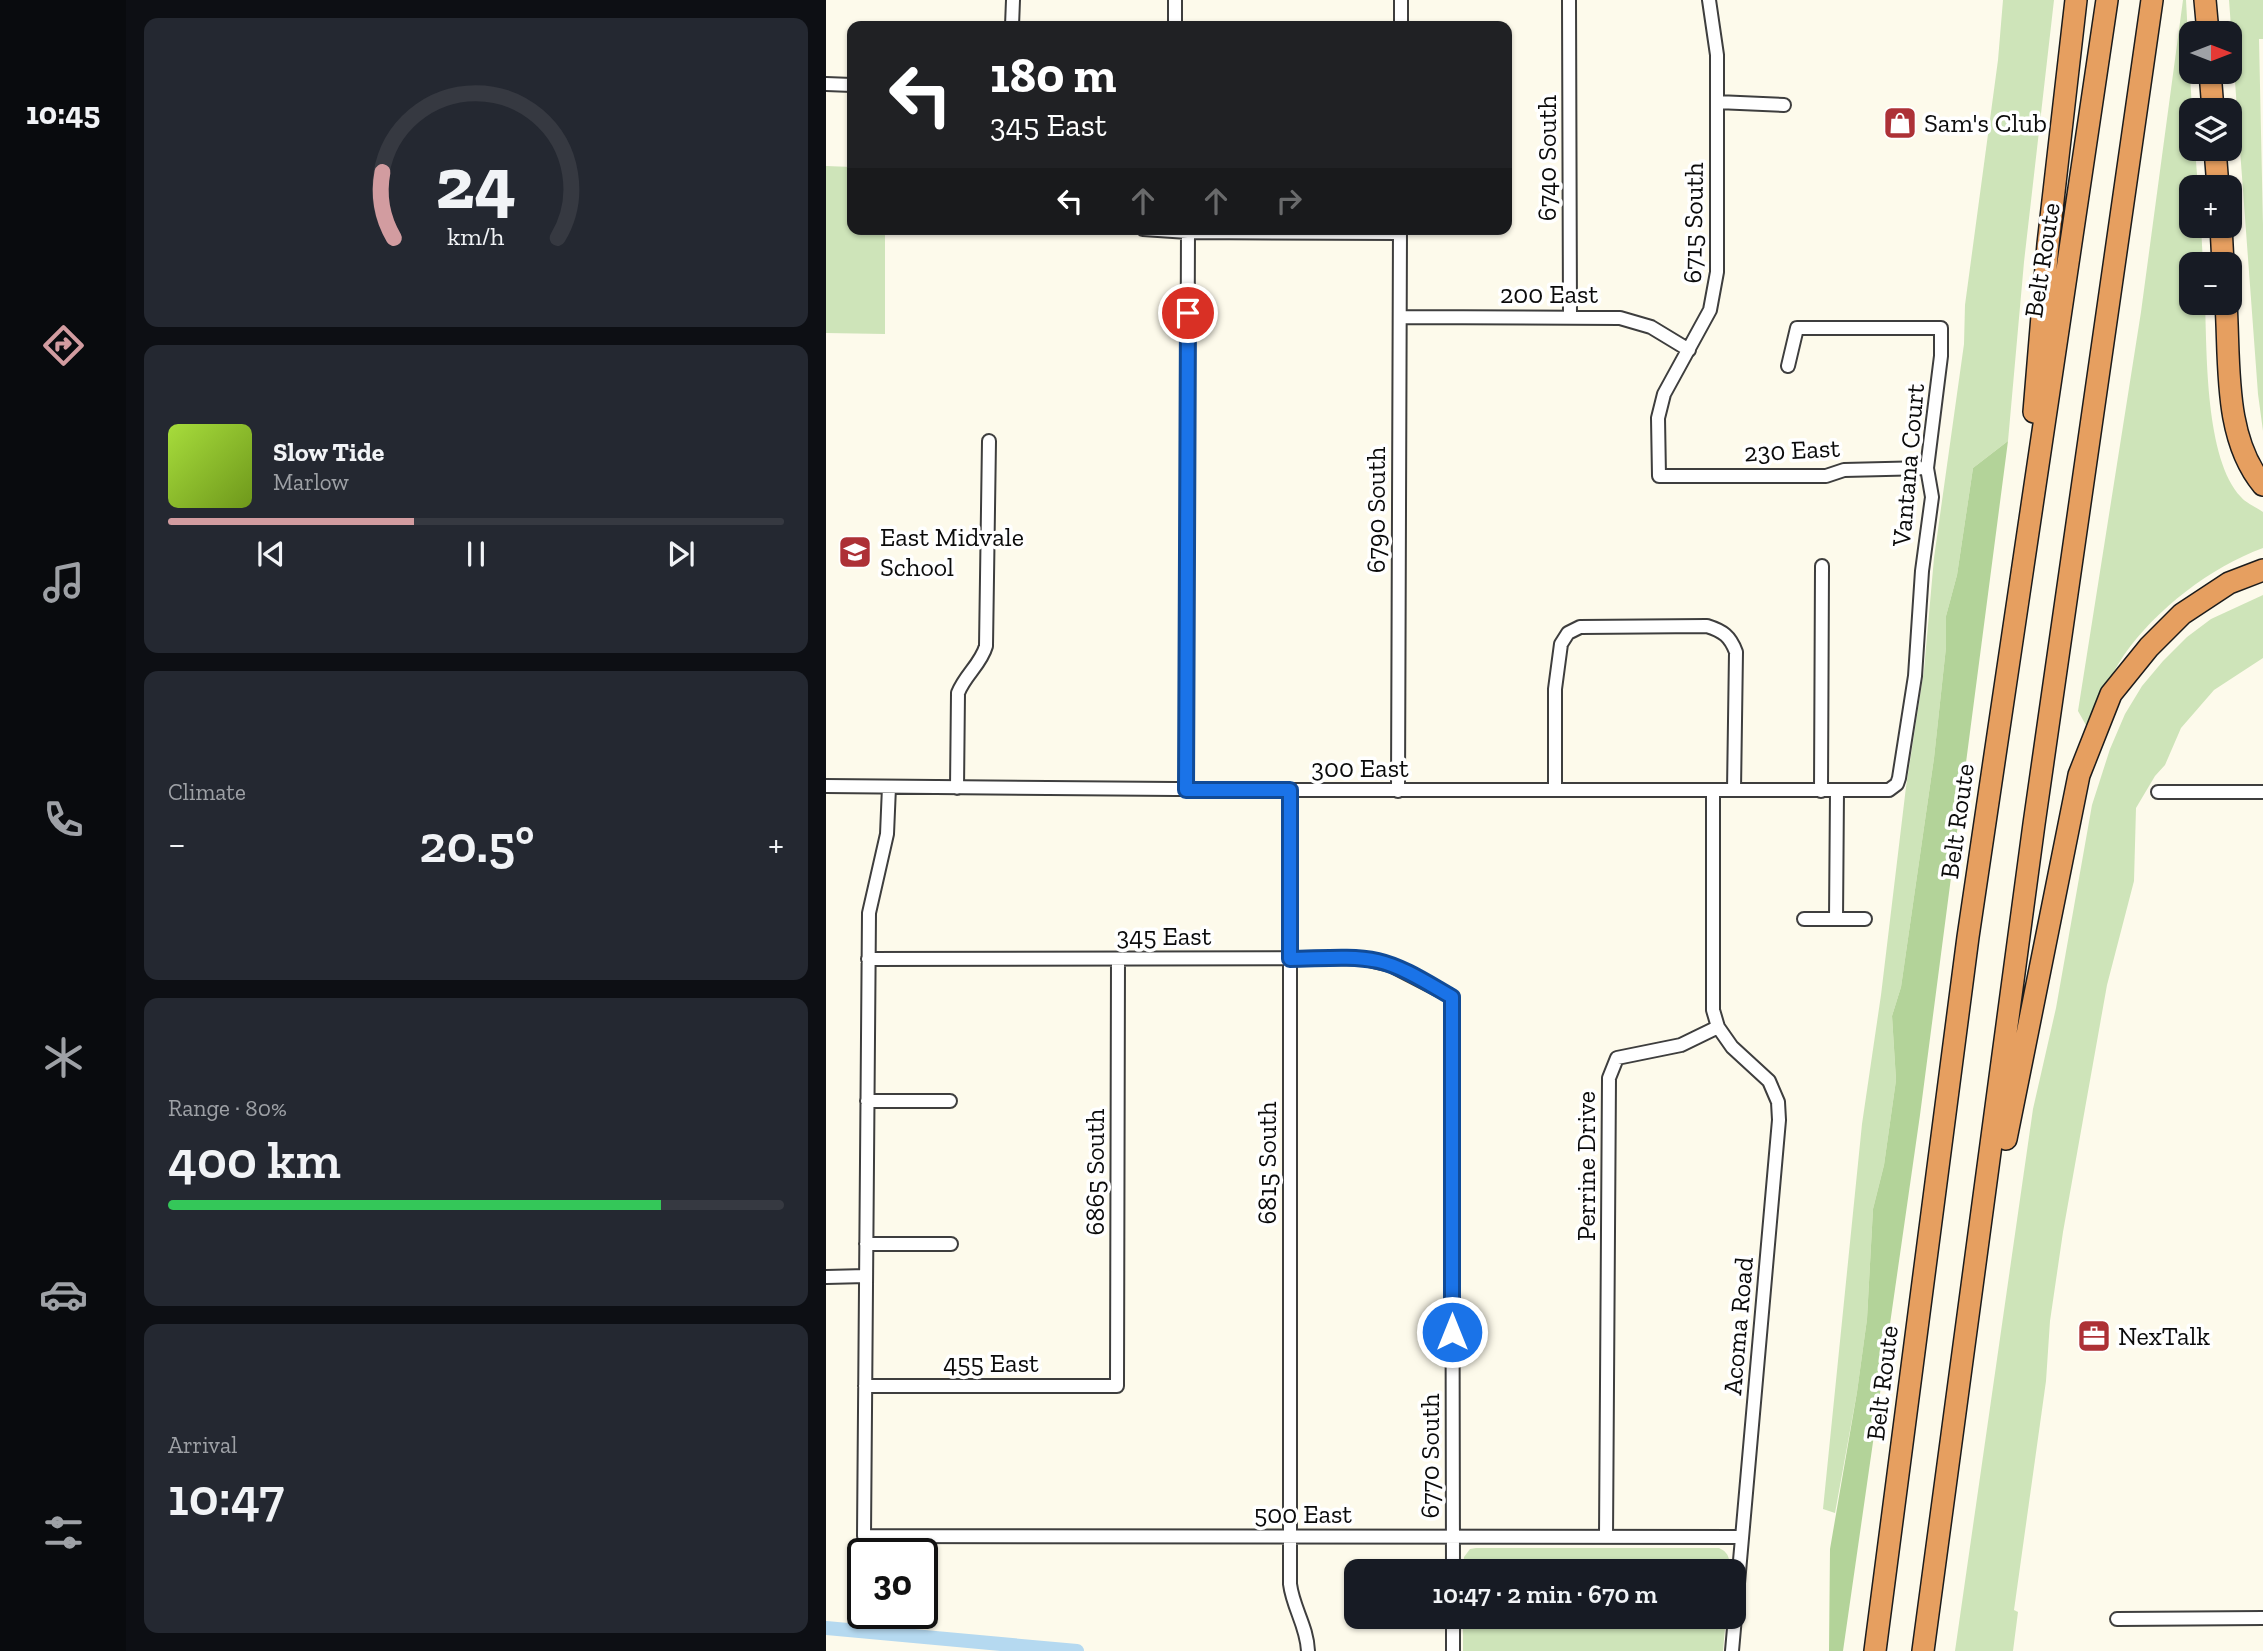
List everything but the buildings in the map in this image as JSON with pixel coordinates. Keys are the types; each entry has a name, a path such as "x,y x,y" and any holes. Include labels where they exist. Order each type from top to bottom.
{"highway":[{"path":"2019,594 2048,244 2076,0"},
{"name":"Belt Route","path":"1875,1651 1966,950 2107,0"},
{"path":"1923,1651 2034,824 2152,0"},
{"path":"2206,0 2207,21"},
{"path":"2227,315 2237,435 2251,471 2263,485"},
{"path":"1968,1330 2078,775 2111,694 2148,647 2182,614 2229,583 2263,570"}],"street":[{"path":"1012,21 1013,0"},
{"path":"1175,0 1175,21"},
{"path":"1401,0 1401,21"},
{"name":"6740 South","path":"1569,0 1570,316"},
{"name":"6715 South","path":"1659,476 1657,444 1664,394 1710,310 1717,272 1717,55 1709,0"},
{"path":"826,85 847,85"},
{"path":"1717,102 1784,105"},
{"path":"1186,790 1188,235"},
{"name":"6790 South","path":"1398,791 1400,235"},
{"name":"200 East","path":"1400,317 1620,318 1637,321 1689,350"},
{"name":"Vantana Court","path":"1788,366 1797,328 1941,328 1941,356 1927,468 1932,497 1922,571 1915,676 1899,778 1894,787"},
{"path":"957,788 958,693 962,681 980,660 986,646 989,441"},
{"name":"230 East","path":"1659,476 1826,476 1844,470 1927,468"},
{"path":"1821,791 1822,566"},
{"path":"1555,789 1555,689 1561,644 1569,632 1580,627 1707,626 1721,630 1731,638 1735,652 1734,790"},
{"name":"300 East","path":"826,786 1398,791 1836,791 1889,790 1894,787"},
{"path":"865,1386 869,913 887,834 889,787"},
{"name":"6815 South","path":"1290,790 1291,1594 1306,1630 1308,1651"},
{"path":"1713,790 1712,989 1713,1010 1718,1027"},
{"path":"1836,791 1836,919"},
{"path":"2158,792 2263,792"},
{"path":"1804,919 1866,919"},
{"name":"345 East","path":"868,959 1360,958 1390,965 1452,997"},
{"name":"6865 South","path":"1117,1386 1118,959"},
{"name":"6770 South","path":"1452,997 1453,1559"},
{"name":"Acoma Road","path":"1718,1027 1732,1046 1769,1082 1778,1102 1779,1120 1732,1651"},
{"name":"Perrine Drive","path":"1606,1537 1609,1078 1617,1058 1681,1045 1718,1027"},
{"path":"867,1101 950,1101"},
{"path":"866,1244 951,1244"},
{"path":"826,1277 866,1276"},
{"name":"455 East","path":"865,1386 1117,1386"},
{"name":"500 East","path":"865,1386 864,1536 1742,1537"},
{"path":"2117,1619 2263,1618"},
{"path":"1452,1629 1452,1651"}],"green space":[{"path":"2003,0 2054,0 2024,262 2008,441 1973,468 1957,575 1946,616 1946,647 1934,758 1901,987 1892,1016 1896,1080 1884,1165 1873,1209 1867,1319 1835,1513 1823,1509 1862,1124 1924,670 1934,558 1964,344 1965,305 1998,60"},
{"path":"2183,0 2186,0 2187,21 2180,21"},
{"path":"2229,0 2263,0 2263,39 2259,39 2263,225 2263,431 2241,161 2242,98 2236,98 2235,84 2242,84 2242,21 2231,21"},
{"path":"2179,30 2179,84 2191,84 2191,98 2179,98 2179,161 2196,161 2197,175 2179,175 2179,238 2202,238 2202,252 2179,252 2179,315 2205,315 2210,404 2220,458 2229,480 2241,497 2263,512 2263,548 2205,578 2186,591 2152,622 2119,663 2087,727 2078,711 2141,312"},
{"path":"826,166 847,167 847,235 885,235 885,334 826,333"},
{"path":"2008,441 1920,1115 1843,1651 1829,1651 1830,1549 1867,1319 1873,1209 1884,1165 1896,1080 1892,1016 1901,987 1934,758 1946,647 1946,616 1957,575 1973,468"},
{"path":"2263,595 2263,658 2214,690 2181,728 2165,765 2155,776 2136,808 2134,881 2107,985 2050,1321 2046,1381 2014,1610 2018,1612 2013,1651 1955,1651 2033,1109 2056,1008 2092,805 2110,749 2125,714 2142,686 2187,637 2211,619"},
{"path":"1719,1548 1729,1559 1464,1559 1470,1549"},
{"path":"1463,1629 1725,1629 1723,1651 1463,1651"}],"waterway":[{"path":"826,1628 1077,1651"}],"place":[{"name":"Sam's Club","path":"1900,123"},
{"name":"East Midvale School","path":"855,552"},
{"name":"NexTalk","path":"2094,1336"}],"route":[{"path":"1188,313 1186,790 1290,790 1290,959 1360,958 1377,961 1422,980 1452,997 1452,1332"}]}
